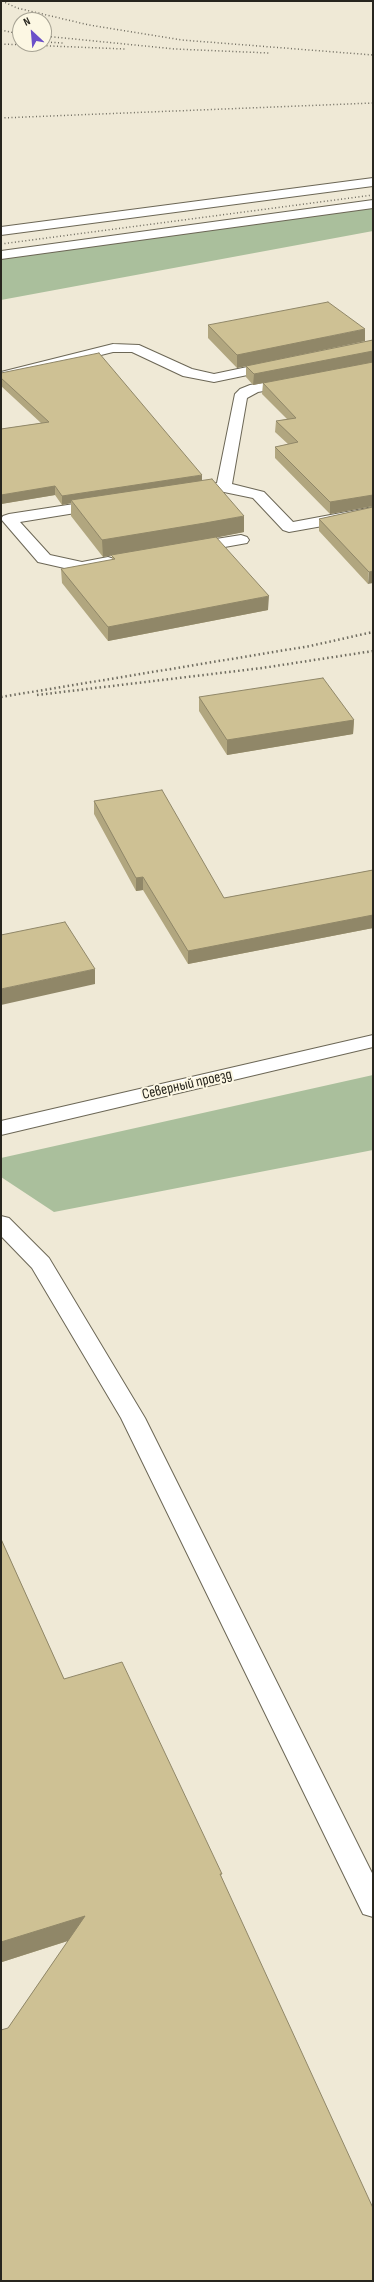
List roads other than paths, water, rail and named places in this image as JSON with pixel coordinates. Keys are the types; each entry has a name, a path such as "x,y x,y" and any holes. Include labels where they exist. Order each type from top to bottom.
{"street":[{"path":"1,231 373,182"},
{"path":"1,255 373,204"},
{"path":"1,376 113,348 134,348 188,373 214,378 290,362"},
{"path":"224,487 240,397 245,392 254,388 287,388 304,379"},
{"path":"170,495 224,487 258,494 289,527 373,512"},
{"path":"5,519 117,503"},
{"path":"5,519 44,559 82,567 120,560"},
{"path":"173,551 241,540"},
{"name":"Северный проезд","path":"1,1128 373,1041"},
{"path":"1,1223 41,1263 133,1418 373,1905"}],"railway":[{"path":"2,1 17,8 89,25 182,40 373,55"},
{"path":"1,30 12,32"},
{"path":"52,37 175,49 269,53"},
{"path":"52,42 63,43"},
{"path":"1,44 125,49"},
{"path":"1,118 373,103"},
{"path":"1,244 373,195"},
{"path":"1,697 310,646 373,632"},
{"path":"37,695 262,668 373,651"}]}
